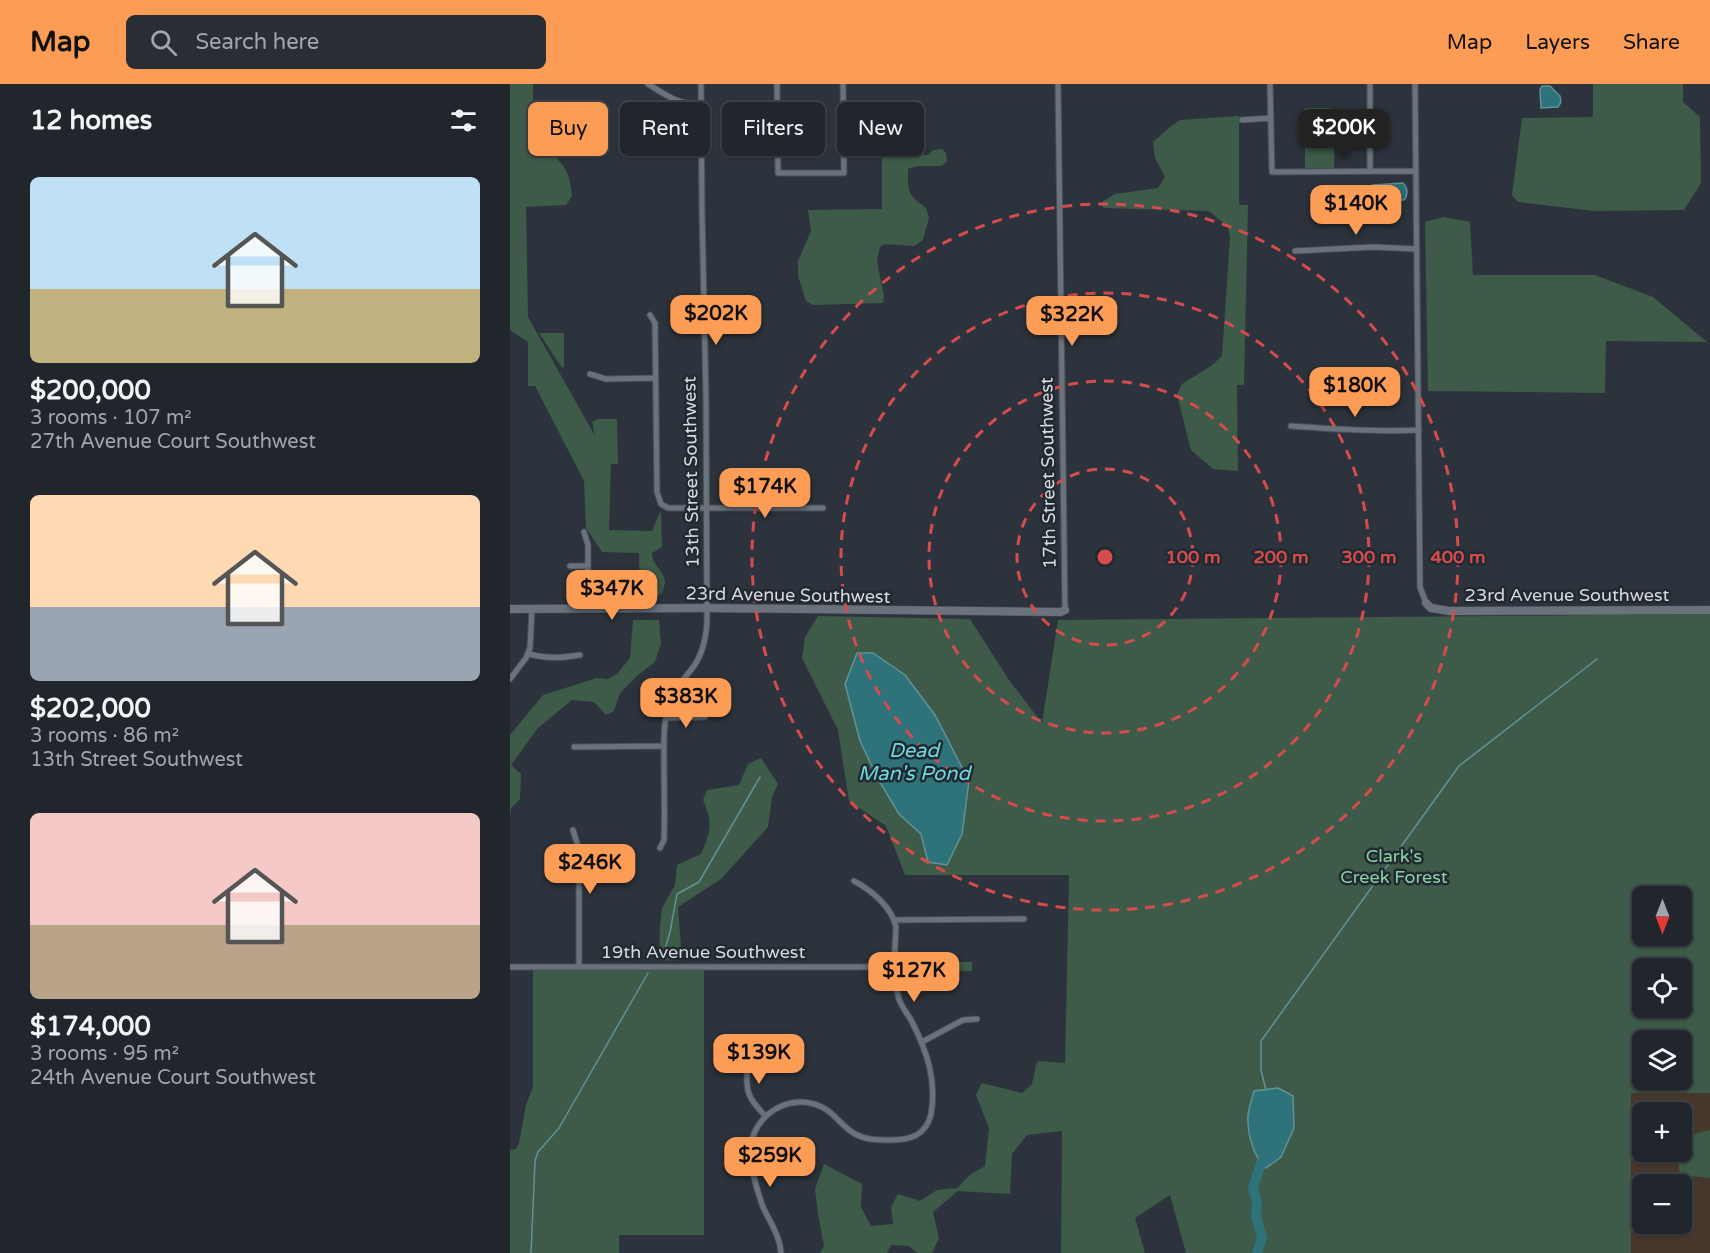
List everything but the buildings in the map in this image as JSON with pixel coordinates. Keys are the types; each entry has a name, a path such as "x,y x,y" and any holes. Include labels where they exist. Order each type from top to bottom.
{"street":[{"path":"648,84 680,102"},
{"name":"13th Street Southwest","path":"701,84 701,102"},
{"path":"777,84 778,173 844,173 843,84"},
{"name":"17th Street Southwest","path":"1058,84 1065,610"},
{"path":"1270,84 1272,172 1416,171"},
{"path":"1370,84 1370,171"},
{"path":"1414,84 1420,587 1426,603"},
{"path":"1242,120 1271,118"},
{"name":"13th Street Southwest","path":"660,848 664,830 666,718 674,692 681,680 693,668 703,647 708,608 702,156"},
{"path":"1295,251 1366,247 1416,249"},
{"path":"650,315 655,323 659,501 668,508 823,508"},
{"path":"590,374 606,379 656,378"},
{"path":"1291,426 1419,430"},
{"path":"584,532 588,540 588,609"},
{"path":"570,566 588,566"},
{"name":"23rd Avenue Southwest","path":"1426,603 1431,608 1449,611 1710,610"},
{"name":"23rd Avenue Southwest","path":"510,609 708,608 1061,612 1065,610"},
{"path":"510,679 529,654 532,609"},
{"path":"529,654 543,658 580,655"},
{"path":"666,718 705,717"},
{"path":"574,747 664,746"},
{"path":"573,830 579,855 579,967"},
{"path":"781,1253 779,1241 764,1207 751,1160 752,1140 765,1116 786,1104 807,1103 828,1111 852,1132 867,1139 903,1140 918,1135 926,1128 929,1119 933,1091 930,1066 922,1042 899,1000 895,967 896,927 894,920 874,894 854,880"},
{"path":"894,920 1024,919"},
{"name":"19th Avenue Southwest","path":"510,967 895,967"},
{"path":"922,1042 963,1020 977,1019"},
{"path":"754,1052 748,1070 749,1094 754,1104 765,1116"}],"shaded area":[{"path":"1631,1093 1710,1093 1710,1253 1631,1253"}],"green space":[{"path":"510,84 533,84 533,102 528,102 528,122 526,122 528,123 528,156 554,156 566,171 572,196 566,205 526,207 528,317 595,436 592,422 597,419 617,419 618,464 611,464 609,530 652,531 661,513 662,547 652,553 665,583 662,593 653,599 640,600 639,553 602,552 586,528 584,481 535,386 528,386 528,342 510,330"},
{"path":"1593,84 1683,84 1683,102 1700,117 1701,183 1684,210 1594,211 1518,202 1512,195 1522,118 1593,117"},
{"path":"1305,108 1331,108 1334,113 1334,168 1305,168"},
{"path":"1239,116 1239,205 1248,205 1244,385 1237,385 1238,471 1213,469 1191,450 1177,394 1182,384 1211,366 1222,356 1230,237 1228,227 1209,211 1103,208 1102,202 1115,194 1158,188 1165,177 1155,158 1153,142 1180,120"},
{"path":"942,149 946,153 947,161 942,166 917,166 908,169 910,192 926,208 929,218 923,240 914,246 885,244 880,247 877,261 884,297 883,303 813,305 806,301 798,276 798,261 811,231 808,210 882,209 882,156 924,156 933,150"},
{"path":"1443,217 1470,222 1473,275 1595,275 1653,297 1707,342 1606,341 1605,393 1428,391 1425,222"},
{"path":"539,333 564,333 564,367 562,368"},
{"name":"Clark's Creek Forest","path":"1710,614 1710,1093 1631,1093 1631,1253 1186,1253 1170,1195 1135,1218 1145,1253 1061,1253 1062,1131 1027,1135 1012,1154 1010,1194 958,1191 933,1212 939,1238 932,1253 918,1253 908,1246 891,1245 887,1253 820,1253 824,1246 815,1189 824,1164 862,1184 861,1207 871,1226 893,1224 891,1207 898,1194 920,1201 937,1190 957,1188 971,1174 985,1166 989,1128 976,1095 982,1083 1022,1093 1032,1084 1037,1061 1065,1063 1069,875 905,875 886,826 849,801 838,730 802,658 805,637 818,616 970,619 1009,680 1042,723 1058,620","holes":["935,715 969,781 928,862 921,833"]},
{"path":"633,620 659,620 661,644 655,662 620,693 614,711 606,715 594,702 572,700 538,728 511,765 521,774 520,799 511,808 510,816 510,735 543,695 597,678 608,679 617,674 630,658"},
{"path":"761,758 778,784 772,797 768,827 721,879 678,907 681,947 677,961 659,960 662,908 675,885 677,865 701,854 707,839 710,827 703,800 707,790 739,785 748,764"},
{"path":"904,962 972,962 972,971 904,971"},
{"path":"533,967 704,967 704,1235 619,1235 619,1253 510,1253 510,1150 516,1149 519,1143 526,1105 533,1087"},
{"path":"1710,1130 1710,1178 1681,1174 1678,1164 1678,1162 1692,1162 1692,1136"}],"water":[{"path":"1542,86 1550,86 1560,96 1561,102 1558,107 1541,108 1540,90"},
{"path":"1403,183 1407,192 1404,200 1374,199 1373,185"},
{"name":"Dead Man's Pond","path":"857,653 873,653 905,675 935,715 969,781 962,834 947,865 928,862 921,834 899,814 878,779 860,741 845,684"},
{"path":"1278,1088 1293,1096 1294,1128 1281,1157 1266,1168 1252,1144 1248,1115 1254,1091"}],"waterway":[{"path":"1266,1090 1261,1070 1261,1041 1459,766 1597,659"},
{"path":"662,959 677,894 699,882 760,777"},
{"path":"531,1253 535,1161 538,1152 559,1128 648,973"},
{"path":"1257,1253 1262,1238 1256,1216 1257,1202 1253,1188 1261,1163"}]}
